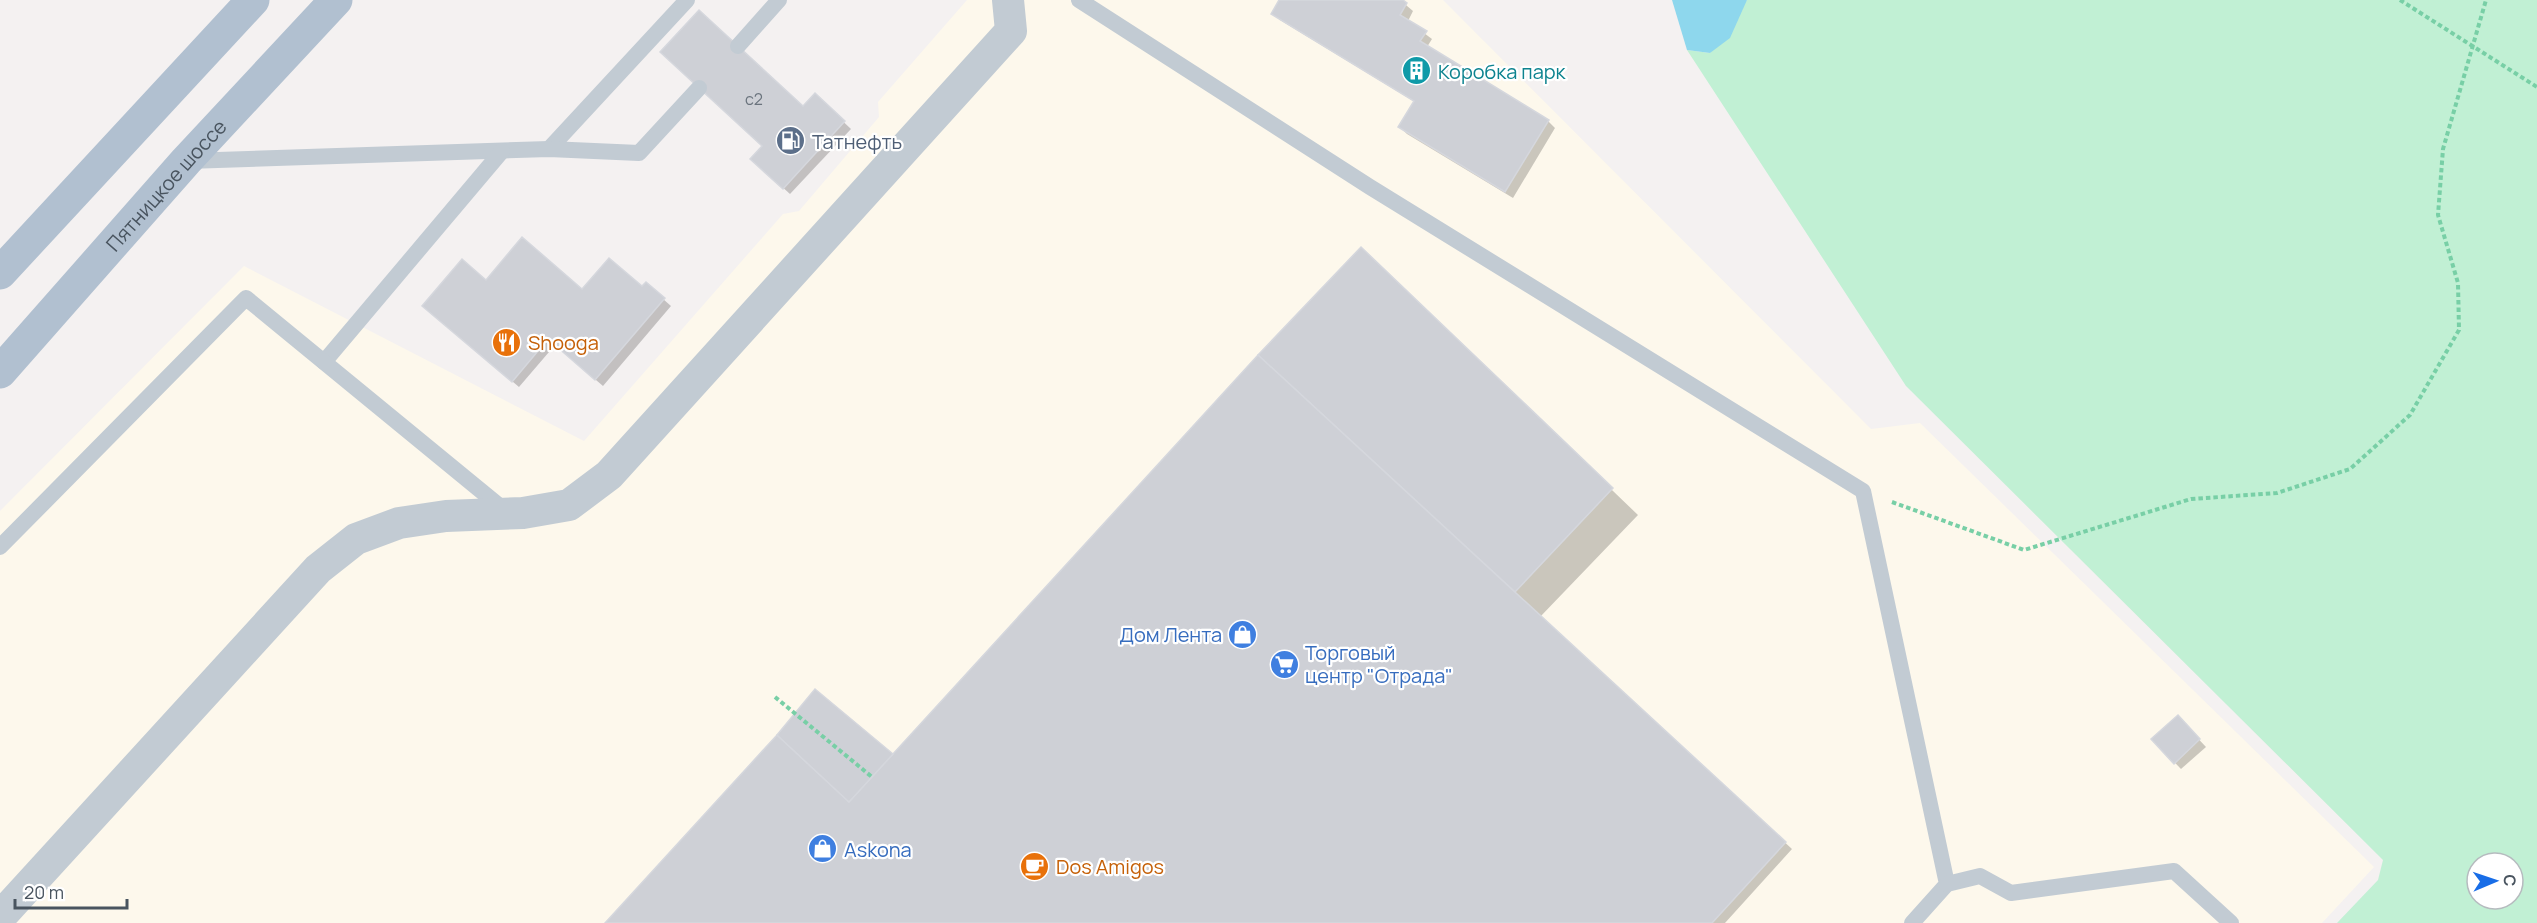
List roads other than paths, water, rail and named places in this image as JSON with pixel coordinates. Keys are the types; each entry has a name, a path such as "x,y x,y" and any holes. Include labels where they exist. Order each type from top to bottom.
{"main road":[{"path":"0,273 253,0"},
{"name":"Пятницкое шоссе","path":"0,372 186,161 336,0"}],"street":[{"path":"0,917 326,563 356,539 399,523 446,516 509,514 569,505 609,475 1011,31 1008,0"}],"lane":[{"path":"549,149 687,0"},
{"path":"738,46 779,0"},
{"path":"1078,0 1370,187 1863,491 1947,884"},
{"path":"186,161 549,149 639,153 699,88"},
{"path":"324,362 502,151"},
{"path":"0,547 246,298 509,514"},
{"path":"1912,923 1947,884 1980,876 2011,893 2174,871 2231,923"}],"water":[{"path":"1672,0 1747,0 1730,38 1710,53 1687,50"}],"place":[{"name":"Коробка парк","path":"1417,71"},
{"name":"Татнефть","path":"791,141"},
{"name":"Shooga","path":"507,342"},
{"name":"Дом Лента","path":"1243,634"},
{"name":"Торговый центр \"Отрада\"","path":"1284,664"},
{"name":"Askona","path":"823,849"},
{"name":"Dos Amigos","path":"1035,866"}]}
